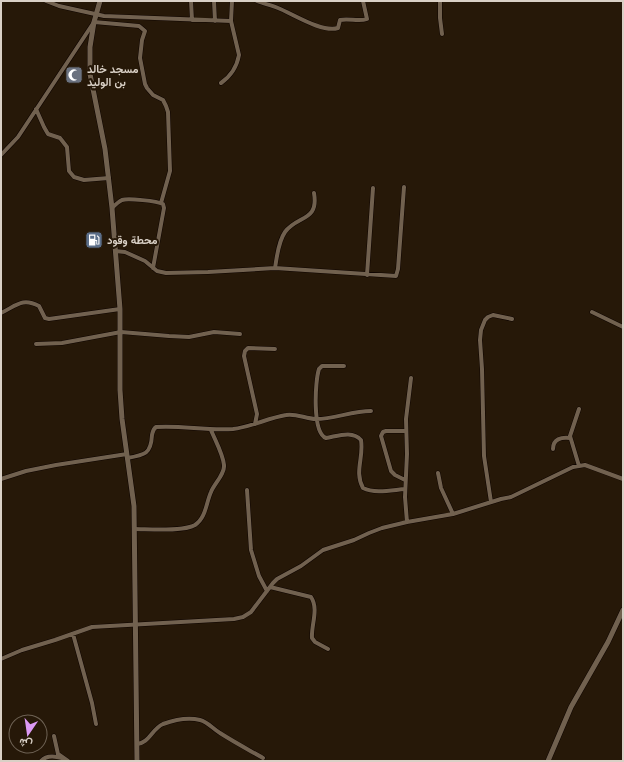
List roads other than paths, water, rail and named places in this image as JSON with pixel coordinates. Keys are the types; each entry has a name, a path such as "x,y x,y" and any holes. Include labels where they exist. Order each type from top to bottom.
{"street":[{"path":"46,1 59,6 96,15 113,17 215,21 231,20"},
{"path":"100,1 94,22 90,47 90,74 105,149 109,178 120,309 120,390 122,418 134,506 137,761"},
{"path":"191,1 192,20"},
{"path":"214,1 215,21"},
{"path":"221,83 229,78 239,55 231,20 232,1"},
{"path":"257,1 319,26 333,29 338,28 339,22 343,19 367,20 364,1"},
{"path":"440,1 442,34"},
{"path":"1,155 18,137 94,22"},
{"path":"94,22 139,26 145,31 142,40 140,58 145,84 153,95 163,100 168,112 170,171 161,203 164,208 153,268"},
{"path":"36,109 48,134 60,138 68,147 68,171 74,177 84,180 109,178"},
{"path":"115,251 125,252 145,261 160,272 166,273 275,268 396,276 398,274 404,187"},
{"path":"367,275 373,188"},
{"path":"275,268 280,244 286,232 294,224 310,215 315,199 314,193"},
{"path":"112,208 118,202 123,200 161,203"},
{"path":"1,313 16,305 26,302 39,306 45,318 49,319 120,309"},
{"path":"592,312 623,328"},
{"path":"491,502 484,456 480,340 481,330 485,320 493,315 512,319"},
{"path":"36,344 62,343 121,332 169,336 189,336 214,332 240,334"},
{"path":"255,424 257,414 244,356 245,351 248,348 275,349"},
{"path":"344,366 322,366 319,369 315,397 317,419 322,434 324,437 349,434 358,437 361,440 362,458 358,474 359,481 366,490 379,491 405,489"},
{"path":"407,522 405,489 407,454 406,431 411,378"},
{"path":"579,466 577,455 570,438 580,409"},
{"path":"1,479 26,471 56,465 143,454 149,451 151,447 153,430 156,426 211,430 240,428 290,414 317,419 360,411 370,411"},
{"path":"134,529 175,529 194,525 201,520 210,494 222,474 224,466 211,430"},
{"path":"405,480 395,475 391,471 381,436 383,432 386,431 406,431"},
{"path":"553,449 554,442 558,439 570,438"},
{"path":"1,659 22,650 92,627 135,626 234,619 243,617 256,607 277,579 301,566 323,550 354,540 374,531 407,522 453,514 518,495 573,467 585,465 623,479"},
{"path":"438,473 441,488 453,514"},
{"path":"247,490 251,550 260,576 268,589 311,597 314,612 312,638 315,642 328,649"},
{"path":"548,761 571,707 608,642 623,610"},
{"path":"73,634 92,703 96,724"},
{"path":"137,744 144,742 154,730 162,725 180,720 198,720 209,724 229,739 263,758"},
{"path":"54,736 58,754 68,761"},
{"path":"41,761 48,757 62,758"}],"place":[{"name":"مسجد خالد بن الوليد","path":"74,75"},
{"name":"محطة وقود","path":"94,240"}]}
